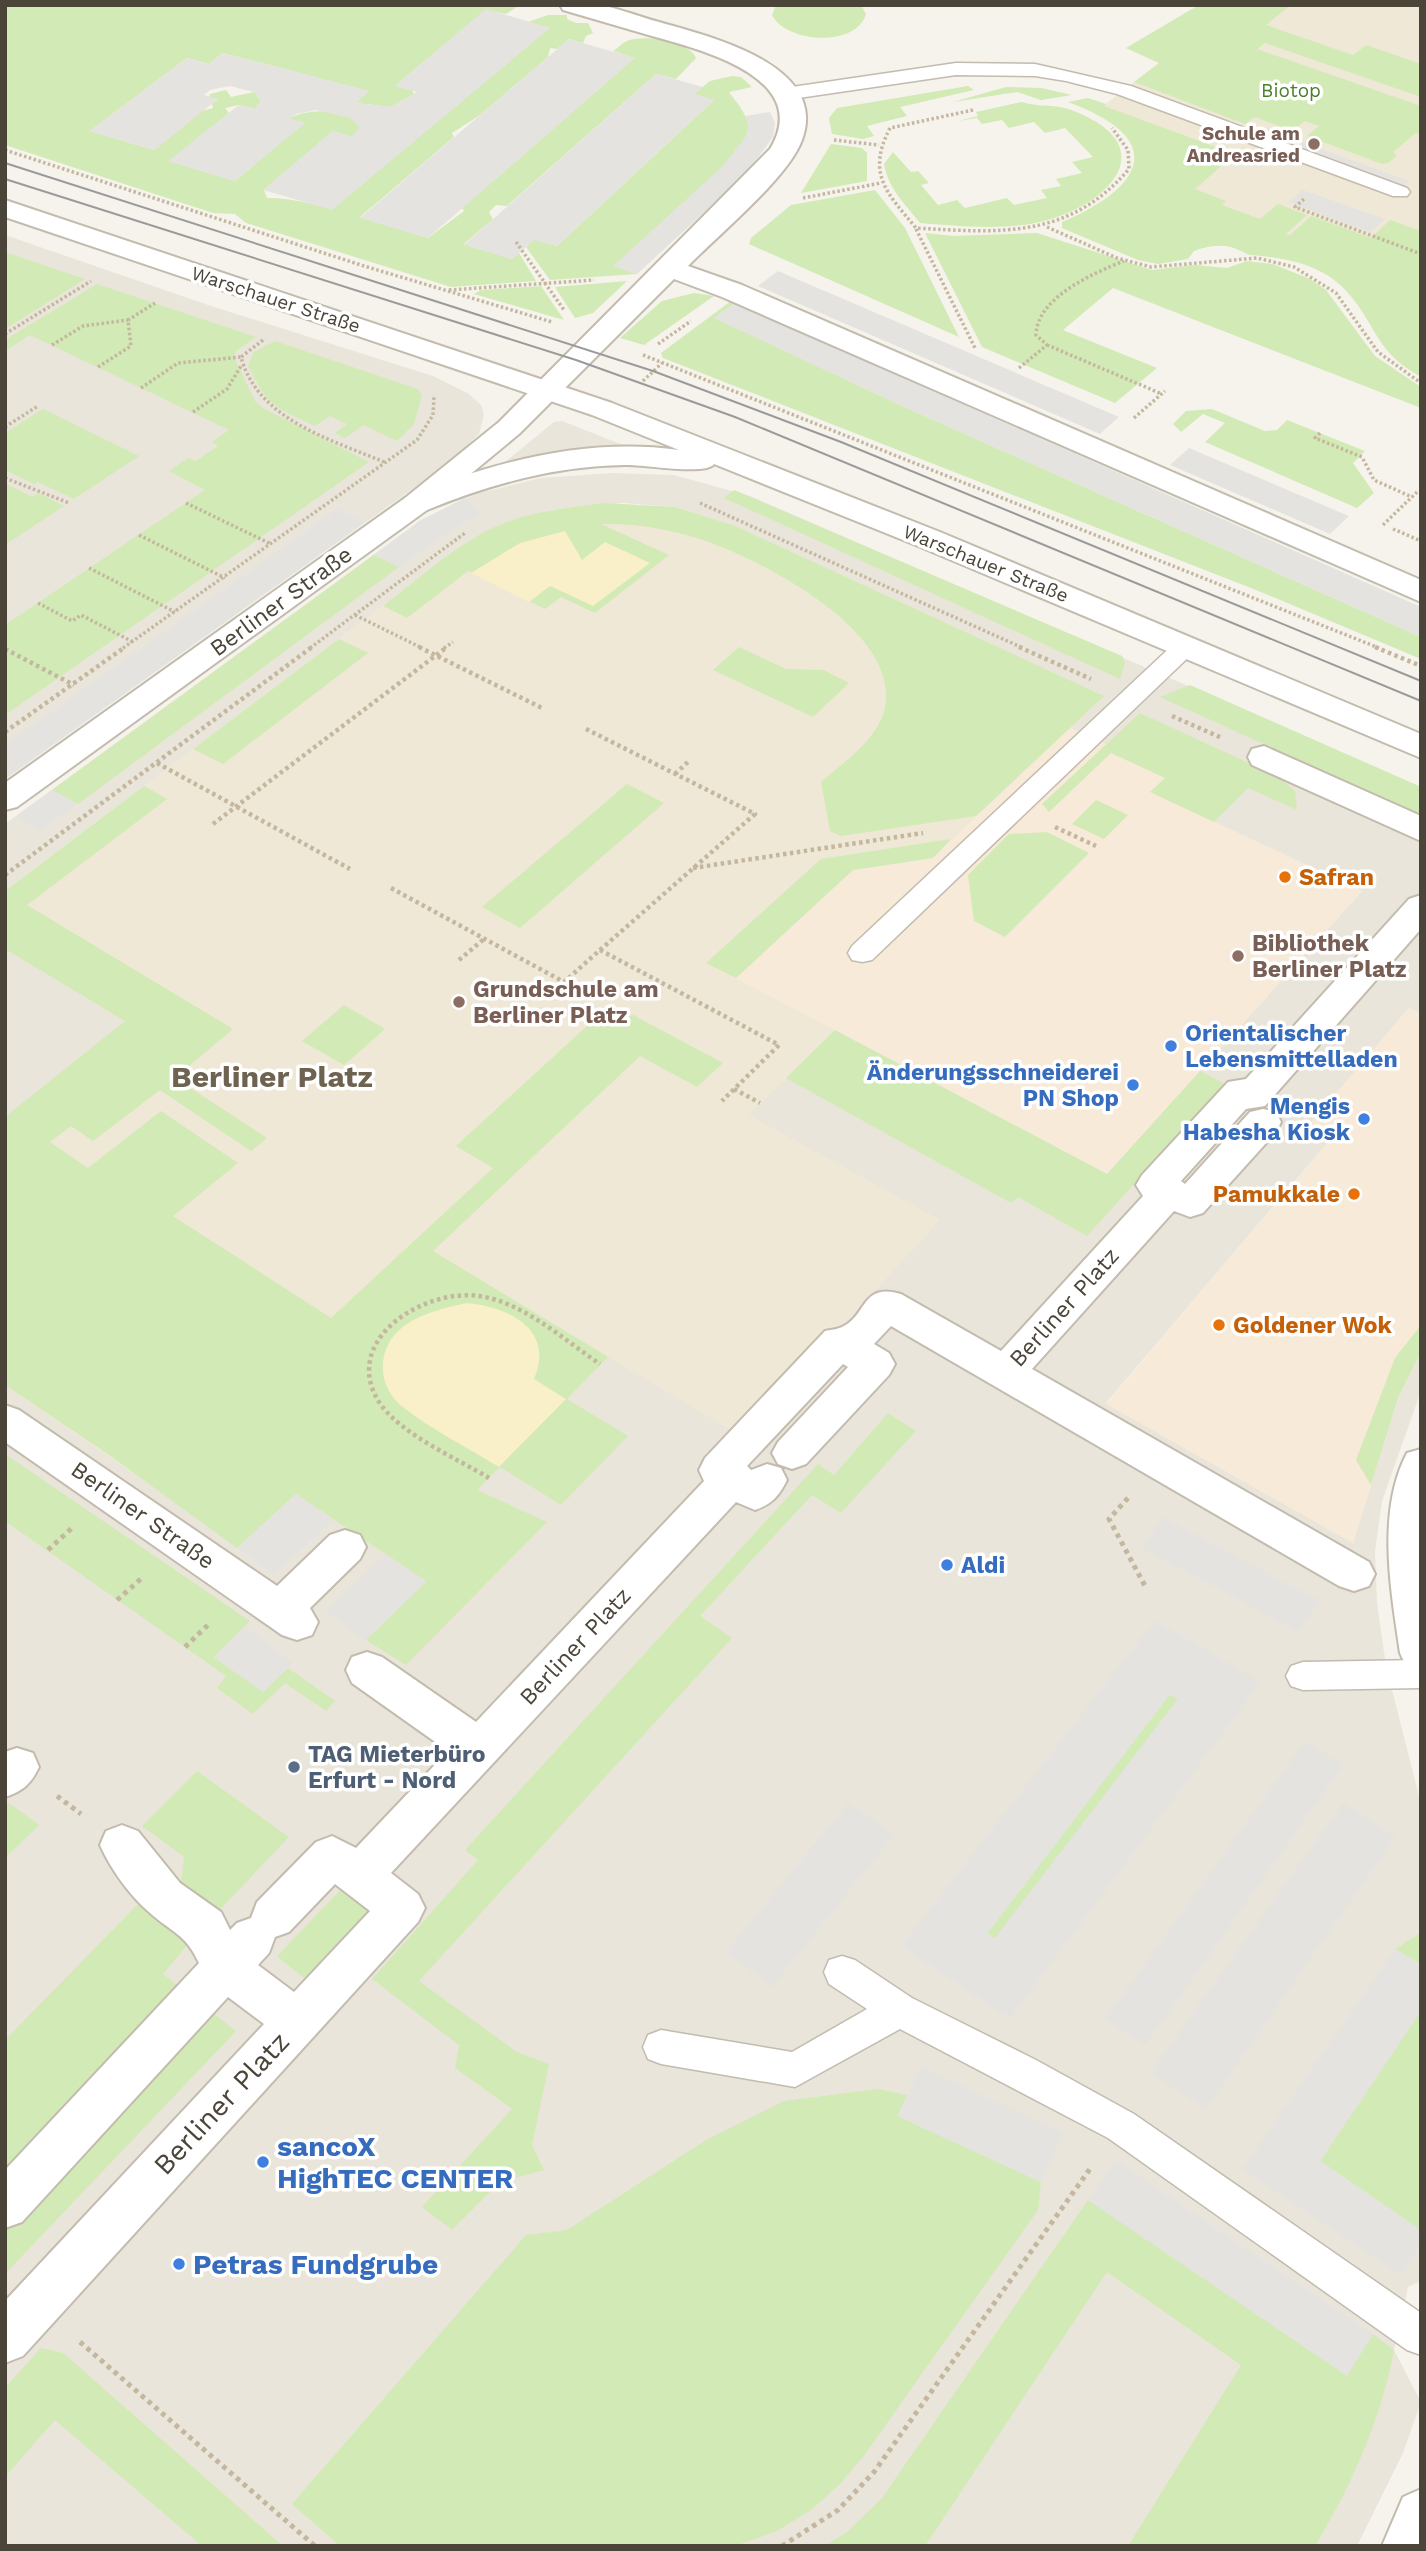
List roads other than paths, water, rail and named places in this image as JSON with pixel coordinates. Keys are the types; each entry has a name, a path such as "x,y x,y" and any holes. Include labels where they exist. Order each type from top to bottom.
{"street":[{"path":"547,390 771,167 789,140 793,119 785,94 749,60 728,50 572,5"},
{"path":"639,25 673,5"},
{"name":"Warschauer Straße","path":"5,208 547,390 769,476 1187,645 1421,747"},
{"path":"667,272 732,291 1421,592"},
{"name":"Berliner Straße","path":"5,799 416,504 509,428 547,390"},
{"path":"416,504 456,486 498,473 576,460 650,457 696,461 769,476"},
{"path":"1264,757 1421,830"},
{"name":"Berliner Platz","path":"847,1347 887,1305 1005,1372 1170,1192 1155,1185 1241,1091 1262,1110 1421,907"},
{"name":"Berliner Platz","path":"359,1876 479,1748 875,1364 839,1342 719,1470 764,1471"},
{"path":"1005,1372 1354,1574"},
{"name":"Berliner Straße","path":"5,1421 289,1616 345,1547"},
{"path":"1421,1465 1412,1497 1408,1546 1421,1653"},
{"path":"367,1670 479,1748"},
{"path":"122,1845 164,1897 205,1927 250,1941 297,2022"},
{"name":"Berliner Platz","path":"5,2205 332,1856 402,1908 297,2022 33,2323"},
{"path":"1408,2546 1421,2515"}],"lane":[{"path":"785,94 956,69 1035,70 1068,75 1124,90 1400,192"},
{"path":"862,953 1130,696 1187,645"},
{"path":"1303,1676 1421,1674"},
{"path":"842,1972 899,2010 1023,2071 1121,2126 1421,2336"},
{"path":"661,2048 795,2070 899,2010"}],"tram line":[{"path":"5,163 653,371 841,442 1421,681"},
{"path":"5,179 576,360 735,417 1421,701"}],"place":[{"name":"Schule am Andreasried","path":"1314,144"},
{"name":"Safran","path":"1285,877"},
{"name":"Bibliothek Berliner Platz","path":"1238,956"},
{"name":"Grundschule am Berliner Platz","path":"459,1002"},
{"name":"Orientalischer Lebensmittelladen","path":"1171,1046"},
{"name":"Änderungsschneiderei PN Shop","path":"1133,1085"},
{"name":"Mengis Habesha Kiosk","path":"1364,1119"},
{"name":"Pamukkale","path":"1354,1194"},
{"name":"Goldener Wok","path":"1219,1325"},
{"name":"Aldi","path":"947,1565"},
{"name":"TAG Mieterbüro Erfurt - Nord","path":"294,1767"},
{"name":"sancoX HighTEC CENTER","path":"263,2162"},
{"name":"Petras Fundgrube","path":"179,2264"}],"district":[{"name":"Berliner Platz","path":"272,1077"}],"park label":[{"name":"Biotop","path":"1291,90"}]}
